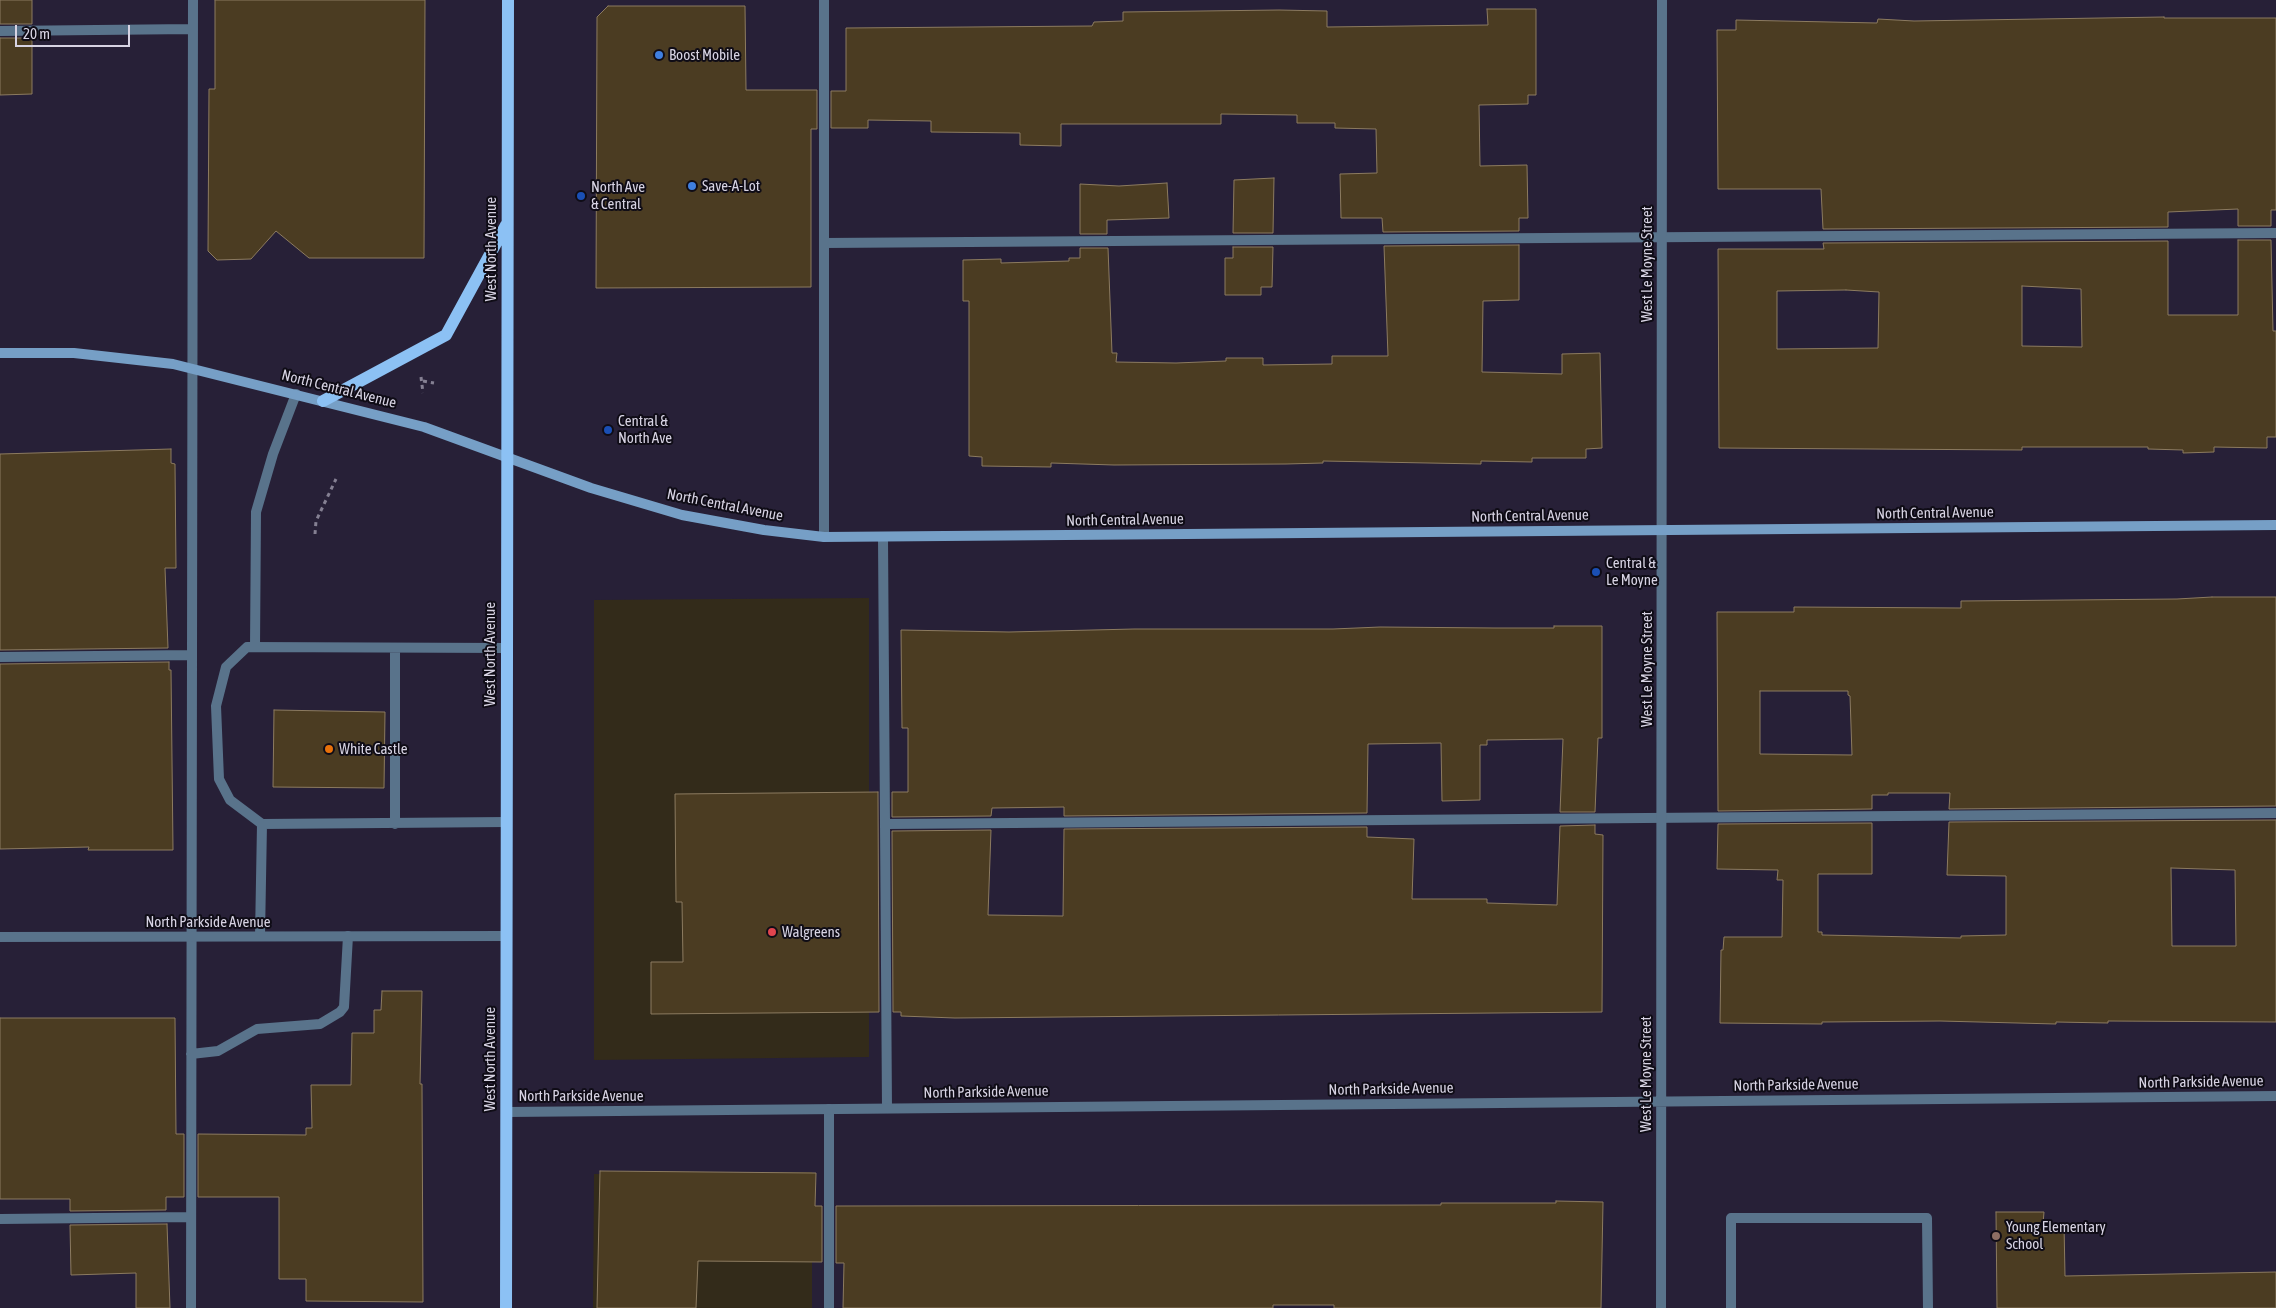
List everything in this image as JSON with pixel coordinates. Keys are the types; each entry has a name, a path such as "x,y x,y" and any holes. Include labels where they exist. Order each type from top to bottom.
{"main road":[{"name":"West North Avenue","path":"506,1308 508,0"},
{"path":"323,401 446,335 508,222"}],"street":[{"path":"191,1308 193,0"},
{"path":"824,0 824,537"},
{"name":"West Le Moyne Street","path":"1661,1308 1662,0"},
{"path":"0,31 193,29"},
{"path":"824,243 2276,233"},
{"name":"North Central Avenue","path":"0,352 74,352 173,364 424,426 591,488 682,515 764,530 824,537 2276,525"},
{"path":"251,647 256,512 273,454 296,394"},
{"path":"883,538 887,824 887,1108"},
{"path":"506,648 251,647 226,667 216,706 219,779 230,800 262,824 506,822"},
{"path":"395,648 395,824"},
{"path":"0,657 192,655"},
{"path":"887,824 2276,813"},
{"path":"260,936 262,824"},
{"path":"191,1054 218,1051 257,1030 320,1024 340,1012 344,1007 348,936"},
{"name":"North Parkside Avenue","path":"0,938 506,936"},
{"name":"North Parkside Avenue","path":"506,1112 2276,1096"},
{"path":"829,1308 830,1109"},
{"path":"0,1219 191,1217"},
{"path":"1731,1308 1731,1218 1926,1218 1928,1306"}],"path":[{"path":"423,393 423,381 434,383"},
{"path":"314,534 316,521 336,479"}],"shaded area":[{"path":"869,598 869,1057 594,1060 594,600"},
{"path":"812,1172 812,1308 593,1308 594,1174"}],"building":[{"path":"0,0 32,0 32,24 0,24"},
{"path":"215,0 425,0 424,258 309,258 276,231 251,259 217,260 208,251 209,89 215,89"},
{"path":"608,6 745,6 746,90 817,90 817,129 811,129 811,287 596,288 597,17"},
{"path":"1487,9 1536,9 1536,95 1528,95 1528,104 1479,105 1480,166 1527,165 1528,218 1519,218 1519,231 1383,232 1382,218 1341,218 1340,174 1377,173 1376,129 1335,128 1335,123 1297,123 1297,115 1221,114 1221,124 1061,124 1061,146 1020,145 1020,133 931,132 931,121 868,120 868,128 831,128 831,91 846,91 846,28 1092,26 1094,22 1123,21 1123,12 1279,10 1327,11 1327,27 1488,25"},
{"path":"2164,17 2276,18 2276,210 2271,210 2271,226 2238,226 2238,209 2168,212 2168,227 1823,229 1821,189 1718,189 1717,30 1736,30 1736,20 1877,23 1878,19 1914,21"},
{"path":"0,38 32,38 32,94 0,95"},
{"path":"1274,178 1273,233 1233,233 1234,180"},
{"path":"1167,183 1169,218 1107,220 1107,234 1080,234 1080,184 1119,186"},
{"path":"2238,240 2271,240 2273,331 2276,331 2276,437 2267,437 2267,448 2214,447 2214,452 2183,453 2183,450 2148,449 2148,447 2022,447 2022,450 1719,448 1718,249 1824,249 1823,243 2168,241 2168,315 2238,315","holes":["2022,286 2081,289 2082,347 2022,346","1846,290 1879,292 1878,348 1777,349 1777,291"]},
{"path":"1519,245 1519,300 1483,301 1482,372 1562,374 1562,354 1600,353 1602,448 1586,449 1586,458 1532,458 1532,462 1481,461 1481,464 1323,461 1323,463 1286,464 1114,465 1051,463 1051,467 982,466 982,457 969,456 969,301 963,301 963,260 1001,259 1001,263 1069,261 1069,258 1080,258 1080,248 1108,248 1112,353 1117,353 1116,362 1176,363 1226,361 1226,358 1263,358 1263,365 1332,364 1332,356 1388,356 1384,246"},
{"path":"1233,247 1273,247 1272,287 1261,287 1261,295 1225,295 1225,258 1233,258"},
{"path":"171,449 171,463 175,464 176,568 165,568 168,648 0,650 0,454"},
{"path":"2276,597 2276,806 1949,809 1950,793 1888,793 1888,795 1872,795 1872,809 1718,811 1717,612 1794,612 1794,607 1961,608 1961,601","holes":["1760,691 1848,691 1850,696 1852,755 1760,754"]},
{"path":"1554,626 1602,626 1602,738 1598,738 1595,812 1560,812 1563,739 1487,740 1487,745 1480,745 1480,800 1442,801 1441,743 1368,744 1367,813 1064,816 1064,807 992,808 991,816 892,817 892,792 908,792 908,728 902,728 901,630 1009,632 1380,627 1554,628"},
{"path":"169,662 169,670 171,670 173,850 88,850 89,847 0,849 0,664"},
{"name":"White Castle","path":"274,710 385,712 384,788 273,787"},
{"name":"Walgreens","path":"878,792 879,1012 651,1014 651,962 683,962 682,902 676,902 675,794"},
{"path":"2276,820 2276,1022 2108,1021 2108,1023 2056,1022 2056,1024 1940,1021 1822,1022 1822,1024 1720,1023 1721,950 1723,950 1724,937 1782,937 1783,880 1777,880 1778,870 1717,869 1718,824 1872,823 1872,874 1818,874 1818,932 1822,932 1822,935 1961,938 1961,936 2006,935 2006,876 1947,875 1949,822","holes":["2171,868 2235,870 2236,946 2172,946"]},
{"path":"1595,825 1595,834 1603,835 1602,1012 955,1018 901,1016 901,1012 893,1012 892,831 991,830 988,915 1063,916 1064,829 1367,827 1367,837 1414,839 1412,899 1487,899 1487,903 1557,905 1560,826"},
{"path":"382,991 422,991 420,1084 422,1084 423,1302 306,1301 306,1279 279,1279 279,1197 198,1197 198,1134 306,1135 306,1128 312,1128 311,1085 351,1085 352,1033 374,1033 374,1010 381,1010"},
{"path":"0,1018 175,1018 176,1134 184,1134 184,1197 166,1197 166,1210 70,1211 70,1199 0,1199"},
{"path":"600,1171 816,1173 815,1206 822,1206 822,1262 698,1261 696,1308 597,1308"},
{"path":"1556,1201 1603,1202 1601,1308 1334,1308 1334,1305 1273,1305 1273,1308 843,1308 844,1263 836,1263 836,1206 1441,1205 1441,1203 1556,1203"},
{"path":"1996,1212 2044,1212 2043,1224 2064,1224 2065,1276 2276,1272 2276,1308 1997,1308"},
{"path":"167,1224 170,1308 136,1308 136,1273 71,1275 70,1225"}],"place":[{"name":"Boost Mobile","path":"659,55"},
{"name":"Save-A-Lot","path":"692,186"},
{"name":"North Ave & Central","path":"581,196"},
{"name":"Central & North Ave","path":"608,430"},
{"name":"Central & Le Moyne","path":"1596,572"},
{"name":"White Castle","path":"329,749"},
{"name":"Walgreens","path":"772,932"},
{"name":"Young Elementary School","path":"1996,1236"}]}
